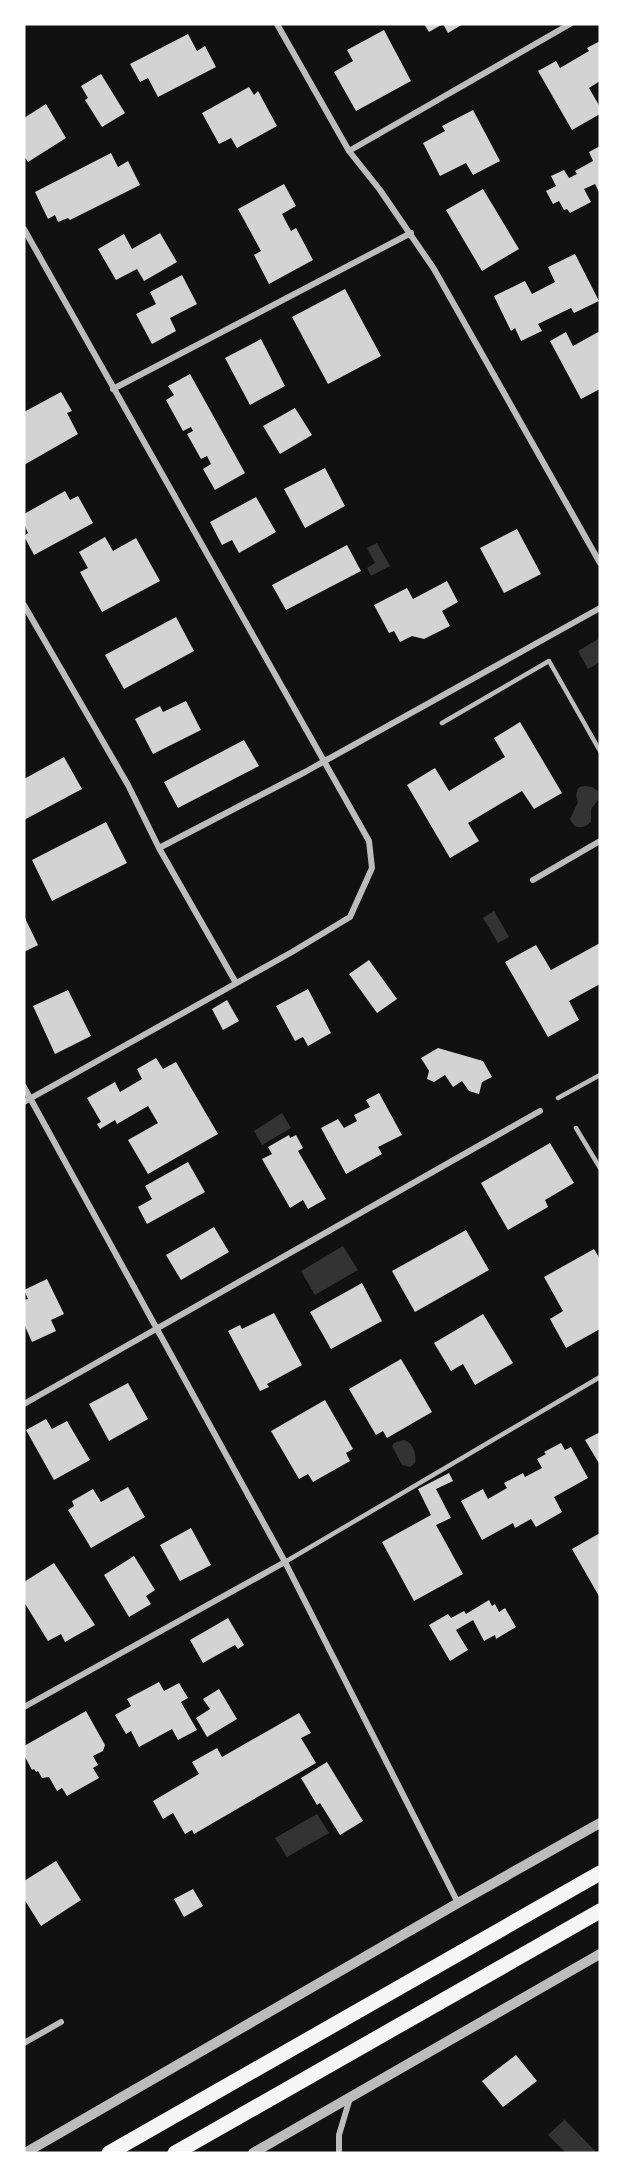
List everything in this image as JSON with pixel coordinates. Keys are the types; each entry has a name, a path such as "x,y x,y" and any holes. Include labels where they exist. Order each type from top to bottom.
{"main road":[{"path":"109,2153 600,1873"},
{"path":"175,2153 600,1911"}],"street":[{"path":"278,24 348,151 411,233 440,279 600,563"},
{"path":"348,151 570,24"},
{"path":"24,229 369,841 372,868 350,917 27,1101"},
{"path":"113,389 411,233"},
{"path":"24,605 128,785 159,848 236,983"},
{"path":"159,848 324,761 600,608"},
{"path":"534,880 600,841"},
{"path":"24,1087 27,1101 159,1329 285,1562 458,1903"},
{"path":"24,1404 540,1111"},
{"path":"24,1707 285,1562"},
{"path":"25,2153 600,1823"},
{"path":"258,2152 600,1954"},
{"path":"24,2043 61,2022"},
{"path":"339,2153 339,2135 350,2097"}],"lane":[{"path":"442,723 549,661 600,751"},
{"path":"558,1098 600,1075"},
{"path":"576,1128 600,1168"},
{"path":"285,1562 600,1377"}],"shaded area":[{"path":"377,543 390,566 371,576 367,568 375,563 367,548"},
{"path":"600,638 600,662 588,669 578,651"},
{"path":"592,787 598,791 598,800 591,809 591,822 579,827 574,825 570,819 578,802 576,796 578,788"},
{"path":"494,911 509,937 498,943 483,918"},
{"path":"282,1113 291,1128 262,1145 254,1131"},
{"path":"343,1246 358,1270 315,1295 301,1271"},
{"path":"404,1440 412,1446 415,1453 415,1463 410,1467 402,1465 392,1446"},
{"path":"317,1814 329,1833 287,1857 275,1838"},
{"path":"565,2119 597,2153 566,2153 548,2135"}],"building":[{"path":"424,24 443,24 429,32"},
{"path":"443,24 463,24 448,33"},
{"path":"384,30 411,81 356,111 334,72 353,61 347,50"},
{"path":"188,34 197,51 205,46 216,67 158,97 148,78 140,82 130,64"},
{"path":"600,41 600,81 589,88 600,107 600,114 572,130 538,71 556,61 560,68 589,51 587,48"},
{"path":"101,74 125,113 102,127 85,100 88,98 81,86"},
{"path":"249,87 254,95 258,91 277,126 237,148 231,138 219,144 202,113"},
{"path":"46,104 66,138 28,162 24,156 24,118"},
{"path":"473,110 500,161 473,175 466,163 440,176 423,143 445,131 442,126"},
{"path":"600,146 600,194 595,184 584,189 591,202 570,213 567,209 564,210 559,201 553,204 546,191 556,186 551,176 564,170 569,178 577,174 575,171 593,161 589,152"},
{"path":"111,153 118,167 128,161 140,185 70,220 68,218 58,222 55,215 48,219 35,192"},
{"path":"284,184 296,206 282,214 291,231 296,228 313,260 269,284 254,255 261,251 238,209"},
{"path":"483,189 519,249 482,271 446,210"},
{"path":"160,233 177,262 144,281 137,269 116,280 98,249 124,234 132,249"},
{"path":"575,254 599,301 574,313 571,308 538,324 542,331 521,341 515,328 511,331 494,296 525,281 532,294 555,282 548,267"},
{"path":"182,275 197,304 170,318 176,331 152,344 136,314 156,304 150,292"},
{"path":"345,289 381,356 328,384 292,317"},
{"path":"600,331 600,389 581,399 550,341 566,332 573,346"},
{"path":"261,339 285,386 250,405 225,358"},
{"path":"190,374 245,473 215,490 203,469 211,464 207,456 201,459 187,434 193,431 191,427 183,431 166,400 174,395 168,386"},
{"path":"61,392 72,411 67,413 78,434 24,465 24,412"},
{"path":"295,408 312,435 280,454 263,426"},
{"path":"325,468 345,506 305,528 284,489"},
{"path":"65,491 70,500 78,496 93,523 34,555 24,536 28,533 24,524 24,514"},
{"path":"256,497 276,532 239,553 232,540 222,545 210,522"},
{"path":"517,529 541,574 504,593 480,548"},
{"path":"105,537 113,551 136,538 160,581 102,612 80,572 88,568 79,552"},
{"path":"347,545 361,571 286,610 272,585"},
{"path":"447,581 458,602 442,611 450,626 424,639 412,636 400,642 394,631 389,633 374,605 407,588 413,599"},
{"path":"176,617 194,651 124,689 105,655"},
{"path":"186,701 201,730 153,754 135,719 160,706 163,712"},
{"path":"520,722 562,793 534,809 522,791 468,823 479,841 450,858 407,785 435,768 449,791 505,757 494,738"},
{"path":"244,740 259,766 178,808 164,782"},
{"path":"64,757 82,789 24,820 24,779"},
{"path":"106,822 127,863 52,901 32,860"},
{"path":"24,916 38,945 24,952"},
{"path":"600,943 600,984 569,1001 579,1020 548,1037 505,962 536,945 551,970"},
{"path":"369,960 397,999 377,1013 349,974"},
{"path":"308,989 331,1033 308,1046 303,1037 295,1041 276,1006"},
{"path":"68,990 91,1036 55,1054 33,1006"},
{"path":"227,1000 239,1021 223,1030 212,1009"},
{"path":"438,1048 483,1061 492,1077 482,1082 479,1094 469,1091 462,1081 453,1087 445,1075 434,1082 427,1079 429,1071 421,1058"},
{"path":"156,1058 163,1069 176,1062 218,1134 148,1174 128,1140 158,1123 148,1106 117,1124 115,1120 100,1129 97,1124 101,1122 87,1098 115,1082 120,1092 142,1079 137,1069"},
{"path":"379,1093 402,1135 378,1147 382,1154 346,1174 321,1128 338,1119 344,1128 357,1121 354,1115 370,1107 366,1100"},
{"path":"289,1135 290,1138 296,1135 303,1148 298,1151 326,1199 308,1209 303,1200 290,1208 262,1159 272,1154 268,1147"},
{"path":"550,1143 574,1183 545,1200 548,1207 508,1230 481,1183"},
{"path":"188,1162 205,1192 147,1224 138,1207 152,1199 145,1186"},
{"path":"214,1227 229,1252 181,1280 166,1255"},
{"path":"466,1230 489,1270 415,1312 392,1271"},
{"path":"594,1249 600,1259 600,1329 566,1348 550,1319 563,1311 544,1277"},
{"path":"47,1279 64,1314 51,1320 56,1331 32,1342 24,1324 24,1300 28,1299 24,1290"},
{"path":"362,1283 382,1321 331,1349 310,1312"},
{"path":"274,1313 302,1365 267,1384 269,1387 260,1391 228,1331 240,1325 242,1329"},
{"path":"483,1314 513,1363 475,1385 463,1364 451,1371 434,1343"},
{"path":"401,1359 432,1412 387,1438 383,1431 376,1435 349,1389"},
{"path":"128,1383 148,1419 109,1441 89,1404"},
{"path":"325,1400 353,1449 346,1453 350,1461 313,1482 308,1474 299,1479 271,1431"},
{"path":"46,1419 52,1429 67,1421 90,1460 54,1480 26,1430"},
{"path":"600,1432 600,1465 585,1440"},
{"path":"561,1443 565,1450 571,1447 588,1478 554,1497 562,1512 536,1527 531,1519 515,1528 513,1523 482,1540 461,1501 483,1489 488,1499 507,1488 504,1483 523,1473 525,1477 542,1468 537,1459 546,1454 544,1452"},
{"path":"449,1473 453,1481 436,1489 451,1518 436,1525 463,1574 414,1601 382,1542 431,1515 418,1489"},
{"path":"128,1487 145,1517 91,1548 68,1510 74,1506 72,1501 93,1489 101,1502"},
{"path":"191,1528 211,1565 180,1581 160,1545"},
{"path":"600,1533 600,1598 572,1549"},
{"path":"134,1556 155,1590 146,1596 151,1604 129,1617 104,1575"},
{"path":"54,1563 95,1625 65,1642 61,1634 48,1641 24,1602 24,1582"},
{"path":"489,1600 492,1606 495,1604 499,1612 505,1608 516,1627 496,1639 495,1635 484,1641 473,1620 456,1630 468,1650 450,1661 429,1625 448,1614 451,1618 464,1611 466,1614"},
{"path":"228,1618 244,1645 238,1649 235,1645 203,1663 190,1640"},
{"path":"159,1682 164,1691 179,1683 188,1698 181,1702 197,1730 178,1740 172,1729 139,1747 131,1731 126,1734 115,1715 131,1706 127,1699"},
{"path":"219,1689 237,1719 207,1737 196,1718 210,1709 203,1699"},
{"path":"86,1711 105,1745 103,1751 93,1756 98,1765 93,1768 99,1778 67,1796 62,1788 57,1791 49,1777 42,1778 38,1771 32,1770 24,1755 24,1746"},
{"path":"299,1713 311,1733 301,1738 316,1763 194,1834 192,1830 185,1834 173,1813 163,1819 153,1801 199,1774 192,1762 217,1748 222,1757"},
{"path":"327,1762 363,1821 340,1835 320,1803 317,1805 301,1778"},
{"path":"56,1861 81,1900 41,1926 24,1899 24,1881"},
{"path":"193,1889 203,1906 184,1917 174,1899"},
{"path":"516,2055 537,2081 503,2107 482,2081"}]}
